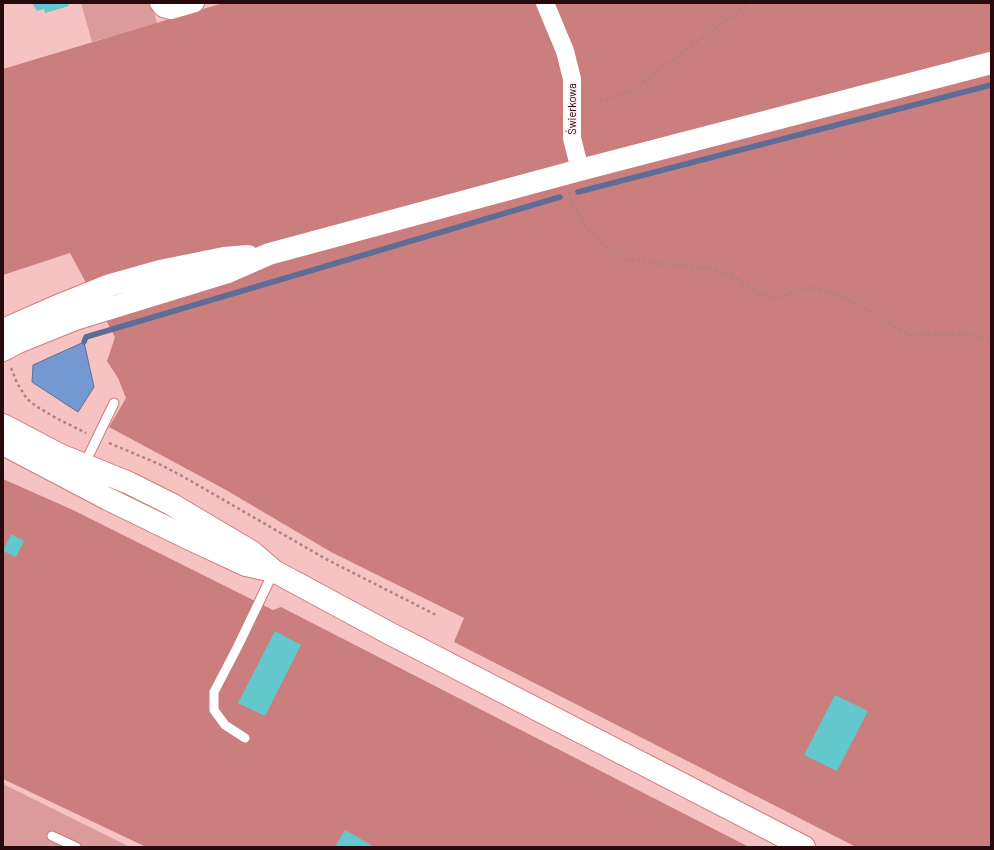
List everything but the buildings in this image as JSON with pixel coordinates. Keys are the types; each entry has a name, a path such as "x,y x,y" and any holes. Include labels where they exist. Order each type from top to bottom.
{"main road":[{"path":"6,357 18,342 75,319 228,272 269,254 580,170 991,63"},
{"path":"3,330 78,298 124,281 160,271 224,258 269,254"},
{"path":"3,425 33,442 129,483 170,504 224,534 252,552 274,571 387,632 804,847"},
{"path":"3,444 190,540 246,565 274,571"}],"street":[{"path":"158,3 163,8 170,10 195,3"},
{"name":"Świerkowa","path":"545,3 566,51 572,79 572,138 580,170"}],"lane":[{"path":"84,465 114,403"},
{"path":"245,738 225,725 214,710 214,692 274,571"},
{"path":"52,836 76,847"}],"path":[{"path":"572,108 630,92 749,3"},
{"path":"573,204 585,226 602,244 624,259 660,264 710,268 733,276 759,294 776,298 809,287 835,294 880,317 910,335 962,334 991,339"},
{"path":"6,357 22,392 32,402 56,418 96,438 153,461 184,477 324,558 438,616"}],"shaded area":[{"path":"81,3 151,3 157,23 92,42"},
{"path":"223,3 991,3 991,847 856,847 454,642 464,618 331,552 226,490 109,427 126,398 118,378 107,361 115,337 70,253 3,275 3,69"},
{"path":"3,479 73,510 273,610 281,607 749,847 146,847 3,779"},
{"path":"3,784 130,847 3,847"}],"water":[{"path":"84,342 94,387 78,412 32,382 33,365"}],"waterway":[{"path":"578,192 991,85"},
{"path":"84,342 86,337 560,197"}]}
